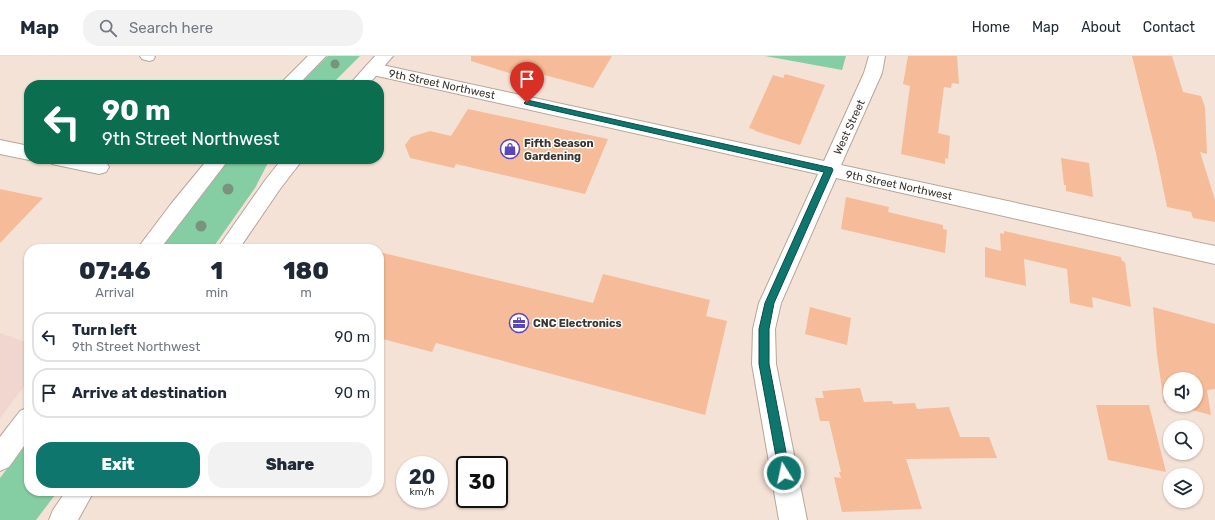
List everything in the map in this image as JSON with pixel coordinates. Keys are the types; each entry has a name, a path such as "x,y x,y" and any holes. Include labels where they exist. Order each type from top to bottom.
{"street":[{"path":"293,80 318,56"},
{"name":"West Street","path":"793,520 764,364 764,329 770,303 873,73 877,56"},
{"path":"363,80 379,62"},
{"name":"9th Street Northwest","path":"379,62 829,170 1215,255"},
{"path":"0,147 24,152"},
{"path":"84,164 99,167"},
{"path":"152,244 215,164"},
{"path":"231,244 273,184 289,164"},
{"path":"0,458 24,426"},
{"path":"63,520 78,496"}],"shaded area":[{"path":"0,333 24,341 24,387 0,418"}],"green space":[{"path":"328,56 360,56 336,80 303,80"},
{"path":"765,56 846,56 842,70"},
{"path":"517,76 536,81 529,89 512,86"},
{"path":"226,164 267,164 255,188 216,244 164,244 210,182"},
{"path":"24,447 24,496 54,496 36,520 0,520 0,478"}],"building":[{"path":"471,56 612,56 593,88 541,74 536,81 471,61"},
{"path":"908,56 957,56 959,84 952,83 951,88 944,87 938,133 950,136 948,159 945,158 945,164 901,154 910,86 903,84"},
{"path":"1132,56 1172,56 1183,92 1201,96 1205,107 1207,154 1200,152 1215,200 1215,222 1193,218 1191,212 1167,207 1156,153"},
{"path":"785,74 825,85 800,145 749,128 773,75 783,78"},
{"name":"Fifth Season Gardening","path":"468,109 608,139 585,194 456,164 454,168 410,158 405,145 411,137 430,131 451,136"},
{"path":"1061,158 1089,163 1093,197 1066,191"},
{"path":"0,189 43,198 0,243"},
{"path":"846,197 889,207 888,212 943,225 943,229 947,230 945,253 841,229"},
{"path":"1004,231 1121,257 1122,261 1125,262 1131,307 1092,297 1093,308 1070,303 1067,269 1024,259 1026,286 985,277 985,247 1001,251 1000,233 1004,234"},
{"path":"384,253 593,303 603,274 710,300 706,316 727,321 705,415 436,343 432,352 384,339"},
{"path":"810,307 851,318 847,345 805,334"},
{"path":"1153,307 1215,324 1215,389 1207,390 1211,415 1200,412 1203,412 1203,372 1163,372 1163,396 1157,355"},
{"path":"860,388 864,402 892,401 893,404 915,403 917,409 949,407 960,437 989,437 997,458 906,459 922,509 842,512 834,477 841,478 839,472 841,472 829,421 820,421 815,398 824,398 822,391"},
{"path":"1096,405 1149,405 1165,468 1163,468 1163,471 1108,460"}],"place":[{"name":"Fifth Season Gardening","path":"510,149"},
{"name":"CNC Electronics","path":"519,323"}],"route":[{"path":"527,103 829,170 770,303 764,329 764,364 784,473"}]}
